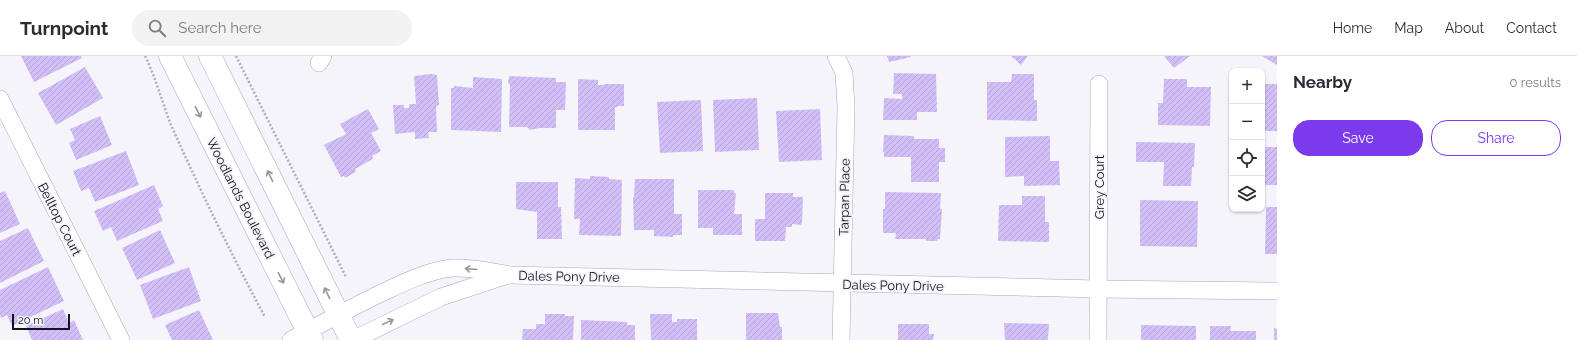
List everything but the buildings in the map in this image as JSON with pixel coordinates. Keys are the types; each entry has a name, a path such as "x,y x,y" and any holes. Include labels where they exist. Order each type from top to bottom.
{"street":[{"name":"Woodlands Boulevard","path":"170,56 304,337"},
{"path":"210,56 352,340"},
{"name":"Tarpan Place","path":"836,56 844,73 845,91 841,340"},
{"name":"Grey Court","path":"1098,340 1099,84"},
{"name":"Belltop Court","path":"0,99 121,340"},
{"name":"Dales Pony Drive","path":"304,337 338,314 404,283 440,270 453,268 510,275 1098,289 1277,291"},
{"name":"Dales Pony Drive","path":"352,340 441,297 510,275"}],"path":[{"path":"145,56 170,122 195,177 265,317"},
{"path":"236,56 346,277"}]}
